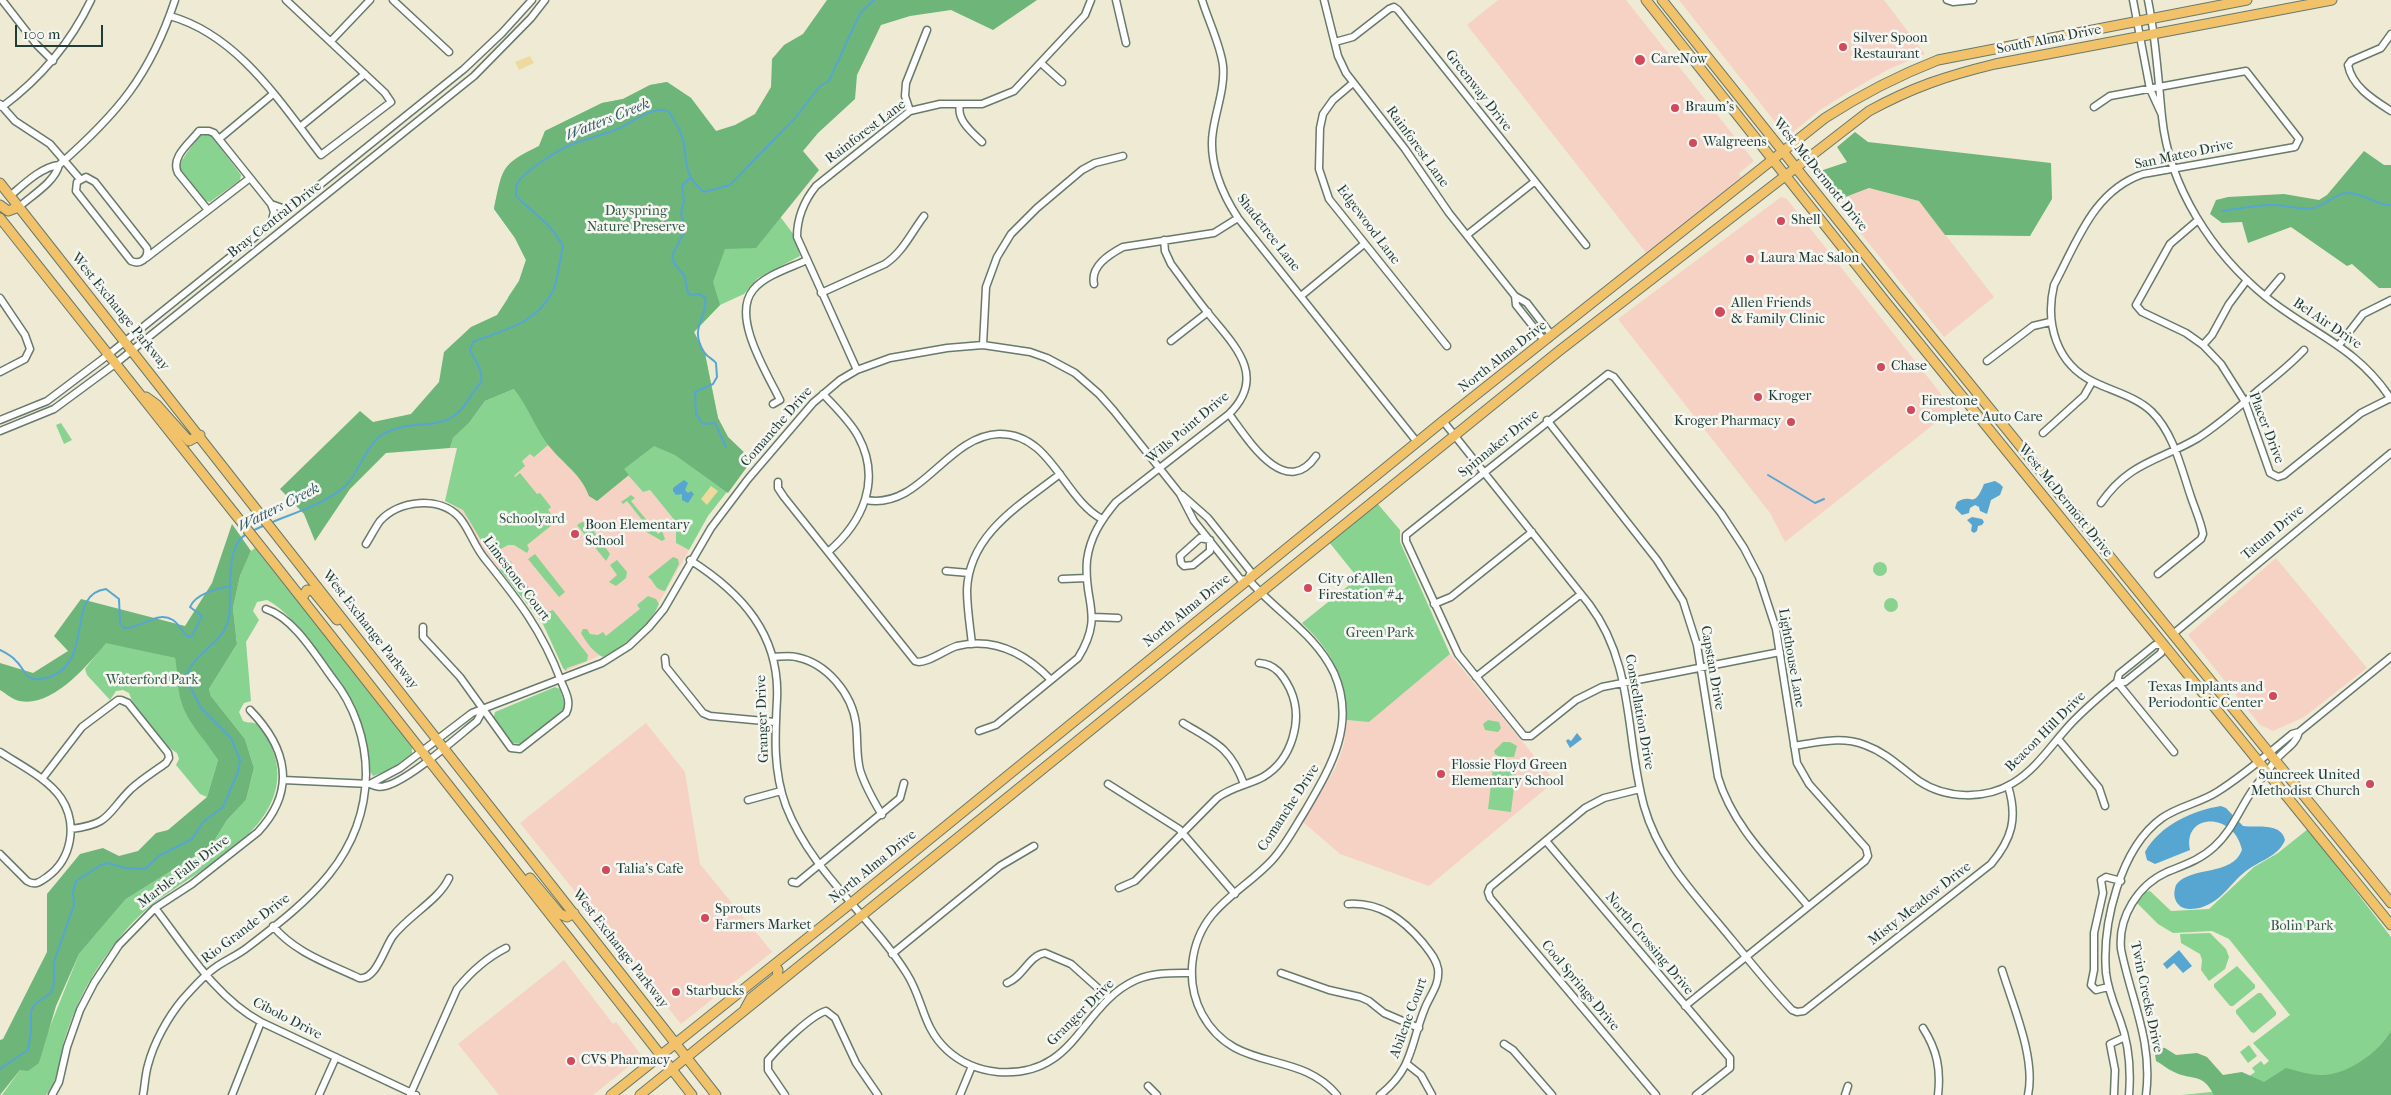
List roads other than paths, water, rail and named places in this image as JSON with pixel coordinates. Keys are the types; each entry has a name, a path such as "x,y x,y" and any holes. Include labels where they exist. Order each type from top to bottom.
{"main road":[{"name":"West McDermott Drive","path":"1646,0 1885,301 2391,925"},
{"name":"West McDermott Drive","path":"1662,0 1896,293 2391,903"},
{"name":"South Alma Drive","path":"1783,151 1826,118 1859,96 1896,76 1938,60 2247,0"},
{"name":"South Alma Drive","path":"1795,167 1869,111 1904,92 1931,82 1996,64 2332,0"},
{"path":"1681,44 1692,37"},
{"name":"North Alma Drive","path":"611,1095 850,904 1443,421 1783,151"},
{"path":"640,1095 1559,351 1795,167"},
{"name":"West Exchange Parkway","path":"0,184 125,340 716,1095"},
{"path":"0,206 8,211 18,206"},
{"path":"0,218 274,562 692,1095"},
{"path":"1885,301 1896,293"},
{"path":"1549,338 1559,351"},
{"path":"136,390 157,405 189,441 200,436"},
{"path":"302,598 307,590 313,591 357,645 372,655"},
{"path":"2164,644 2173,634"},
{"path":"493,841 516,861 560,914 567,917 574,913"},
{"path":"744,1012 751,998 777,976 778,970 774,965"}],"street":[{"path":"2,0 52,61"},
{"path":"91,0 70,38 52,61 27,87 1,105 15,121 50,144 61,163 80,179 89,178 148,249"},
{"path":"10,196 41,172 61,163 97,131 131,90 154,54 175,0"},
{"path":"170,16 200,28 228,48 252,69 321,154 391,102 365,74 286,0"},
{"path":"331,41 370,0"},
{"path":"393,0 449,52"},
{"name":"Bray Central Drive","path":"0,420 47,400 108,355 464,69 502,33 532,0"},
{"name":"Bray Central Drive","path":"0,431 54,409 115,364 474,76 531,18 545,0"},
{"name":"Rainforest Lane","path":"857,370 797,237 797,224 805,200 816,186 910,111 940,104 982,104 1014,91 1042,64 1085,15 1091,0"},
{"path":"1116,0 1126,43"},
{"name":"Shadetree Lane","path":"1202,0 1223,64 1223,80 1212,133 1212,147 1217,173 1225,198 1238,218 1417,442"},
{"name":"Rainforest Lane","path":"1324,0 1341,65 1467,235 1515,296 1516,305 1542,337 1549,338"},
{"path":"1947,0 1954,2 1973,0"},
{"name":"Bel Air Drive","path":"2133,0 2150,89 2162,117 2174,168 2198,220 2220,251 2247,280 2265,296 2339,345 2360,362 2391,399"},
{"name":"Bel Air Drive","path":"2148,0 2156,35 2162,117"},
{"name":"Greenway Drive","path":"1335,42 1353,37 1389,8 1396,8 1586,245"},
{"path":"910,111 906,96 906,83 927,30"},
{"path":"2391,34 2381,48 2351,61 2348,65 2354,80 2363,92 2391,111"},
{"path":"1042,64 1062,82"},
{"name":"San Mateo Drive","path":"2158,574 2201,539 2203,534 2175,450 2166,430 2150,410 2122,394 2092,382 2068,362 2058,347 2050,322 2051,298 2054,285 2097,206 2109,192 2130,178 2174,168 2295,147 2298,143 2297,134 2246,71 2161,87"},
{"path":"300,127 365,74"},
{"name":"Edgewood Lane","path":"1353,83 1333,100 1323,114 1320,128 1319,169 1330,199 1447,346"},
{"path":"2094,106 2110,96 2161,87"},
{"path":"219,139 273,94"},
{"path":"960,105 959,109 962,120 982,142"},
{"path":"208,210 178,173 175,166 177,158 200,131 209,131 219,139 271,204 274,217 269,226"},
{"path":"983,345 986,287 997,257 1011,234 1037,208 1082,170 1095,163 1123,156"},
{"path":"18,206 51,179 61,163"},
{"path":"80,179 76,185 76,191 128,258 137,263 250,178"},
{"path":"1467,235 1534,182"},
{"path":"271,204 282,208 294,205"},
{"path":"821,293 885,264 894,258 903,249 913,229 924,216"},
{"path":"1094,284 1095,270 1124,247 1214,233 1238,218"},
{"name":"Placer Drive","path":"2198,220 2170,244 2136,302 2142,312 2171,324 2202,345 2221,364 2245,402 2268,471 2275,477 2284,475 2360,413 2391,399"},
{"name":"Wills Point Drive","path":"979,731 996,725 1078,658 1087,643 1093,617 1088,578 1089,549 1102,519 1116,502 1240,404 1243,396 1246,370 1237,348 1171,264 1165,251 1164,240"},
{"path":"1301,296 1364,244"},
{"path":"146,258 148,249"},
{"path":"148,249 156,249"},
{"path":"773,404 780,400 747,327 745,309 753,290 763,281 807,260"},
{"path":"2265,296 2281,277"},
{"path":"2202,345 2212,336 2229,304 2247,280"},
{"path":"0,298 29,343 28,354 20,362 0,372"},
{"path":"2339,345 2363,314 2391,300"},
{"path":"1171,341 1208,312"},
{"path":"1987,361 2033,326 2050,322"},
{"name":"Comanche Drive","path":"283,780 368,784 378,787 390,784 406,776 425,755 441,743 477,721 483,710 602,663 623,651 641,636 664,609 690,560 711,528 748,479 823,394 857,370 890,358 947,348 983,345 1030,352 1059,363 1099,394 1180,494 1194,521 1241,580 1248,579"},
{"path":"2101,503 2108,493 2130,472 2145,462 2198,438 2245,402 2304,350"},
{"name":"Spinnaker Drive","path":"1434,604 1406,541 1406,535 1608,374"},
{"name":"Lighthouse Lane","path":"1608,374 1614,377 1735,532 1752,562 1768,600 1780,652 1797,763 1802,775 1868,853 1865,861 1808,906"},
{"path":"2043,433 2084,396 2092,382"},
{"path":"823,394 854,430 863,446 868,482 866,500 854,526 828,552"},
{"path":"1228,414 1263,457 1276,468 1294,471 1308,466 1316,456"},
{"name":"Capstan Drive","path":"1548,420 1671,580 1690,618 1700,666 1718,777 1723,795 1735,818 1808,906"},
{"name":"Constellation Drive","path":"1443,421 1581,594 1606,629 1619,661 1640,789 1654,834 1676,872 1789,1008 1797,1012"},
{"path":"866,500 879,502 894,499 906,492 972,441 985,436 1000,434 1019,438 1038,449 1088,510 1102,519"},
{"name":"Tatum Drive","path":"2173,634 2391,453"},
{"path":"972,644 967,591 969,574 977,549 1000,520 1060,474"},
{"path":"778,482 778,488 784,497 918,663 922,663 941,652 972,644 989,644 1021,655 1038,666 1051,680"},
{"name":"Comanche Drive","path":"1180,494 1198,507 1220,532 1251,572 1248,579"},
{"name":"Limestone Court","path":"366,544 381,521 400,508 428,503 443,506 454,512 464,524 476,547 537,627 552,655 568,700 566,713 520,749 514,749 509,746 483,710"},
{"path":"1210,540 1210,551 1192,565 1187,567 1182,565 1180,558 1182,553 1200,538 1210,540 1220,532"},
{"path":"1532,532 1451,597 1434,604 1452,644 1476,677 1526,737 1531,736 1576,700 1590,692 1624,683 1676,674 1700,666 1780,652"},
{"name":"Granger Drive","path":"690,560 706,570 740,599 756,618 773,657 777,699 775,748 781,791 792,821 819,865 892,954 914,985 931,1032 947,1051 972,1066 986,1070 1011,1072 1042,1064 1070,1045 1109,998 1122,988 1144,977 1192,973"},
{"path":"946,571 969,574"},
{"path":"1062,579 1088,578"},
{"name":"Comanche Drive","path":"1248,579 1261,594 1312,640 1327,660 1334,674 1342,700 1341,735 1332,766 1284,845 1260,873 1213,914 1203,928 1193,954 1192,973 1194,991 1202,1013 1215,1032 1226,1042 1252,1056 1308,1071 1337,1095"},
{"path":"1476,677 1581,594"},
{"name":"Rio Grande Drive","path":"143,1095 147,1067 157,1040 182,1000 207,974 247,947 316,891 336,868 354,834 368,784 362,740 345,696 291,625 277,613 266,609"},
{"path":"1093,617 1118,618"},
{"path":"423,627 423,637 460,677 483,710"},
{"name":"Beacon Hill Drive","path":"1794,746 1829,740 1864,744 1888,756 1926,785 1954,794 1976,795 2008,786 2023,777 2080,713 2117,682 2119,674 2155,645 2164,644"},
{"path":"773,657 795,656 810,662 824,670 840,687 854,714 856,752 861,771 870,794 882,814"},
{"path":"2299,732 2391,657"},
{"path":"665,658 666,667 703,713 710,716 775,722"},
{"path":"1119,888 1135,881 1222,794 1266,774 1280,762 1291,743 1296,724 1294,700 1284,678 1273,666 1259,662"},
{"path":"2117,682 2174,752"},
{"path":"42,779 82,727 115,702 121,700 130,706 168,753 169,758 166,763 132,789 102,822 90,826 71,828"},
{"path":"250,710 276,744 283,767 283,780"},
{"path":"1183,724 1226,750 1236,765 1244,784"},
{"name":"Twin Creeks Drive","path":"2129,1095 2130,1067 2125,1037 2108,987 2105,953 2106,931 2132,851 2151,827 2170,813 2218,792 2258,760 2299,732"},
{"name":"Twin Creeks Drive","path":"2146,1095 2148,1073 2145,1039 2121,949 2121,934 2126,916 2137,896 2149,884 2162,874 2203,856 2227,833 2253,790 2275,761 2297,740 2299,732"},
{"path":"2058,739 2099,788 2105,806"},
{"path":"0,752 42,779 60,798 68,812 71,828 68,848 63,860 53,872 38,883 31,884 27,881 0,854"},
{"name":"Marble Falls Drive","path":"52,1095 63,1071 74,1024 94,983 119,945 155,908 198,880 258,832 276,806 283,780"},
{"path":"792,882 797,883 882,814 900,798 904,783"},
{"path":"1108,784 1182,832 1235,894"},
{"name":"Misty Meadow Drive","path":"1797,1012 1804,1011 1991,864 2001,852 2012,829 2013,802 2008,786"},
{"path":"1546,841 1595,802 1640,789"},
{"path":"748,800 781,791"},
{"name":"Cool Springs Drive","path":"1546,841 1492,885 1488,892 1490,898 1656,1095"},
{"name":"North Crossing Drive","path":"1546,841 1730,1058 1732,1063 1730,1068 1696,1095"},
{"path":"892,954 1000,866 1034,846"},
{"path":"2108,987 2096,990 2091,985 2094,970 2094,934 2103,896 2101,880 2109,877 2121,881"},
{"path":"273,926 280,934 303,951 359,978 366,979 372,976 387,945 396,932 445,888 449,878"},
{"name":"Abilene Court","path":"1348,904 1363,903 1396,916 1411,928 1433,956 1438,970 1437,982 1425,1008 1407,1064 1397,1079 1380,1095"},
{"path":"1685,1006 1808,906"},
{"name":"Cibolo Drive","path":"155,908 229,999 262,1022 412,1094"},
{"path":"412,1094 457,989 469,975 506,948"},
{"path":"1007,983 1018,977 1036,956 1045,953 1071,964 1109,998"},
{"path":"2002,970 2028,1056 2030,1075 2028,1095"},
{"path":"1281,973 1329,990 1360,997 1369,1001 1384,1014 1419,1028"},
{"path":"785,1095 766,1064 790,1037 819,1014 826,1011 835,1018 856,1063 878,1095"},
{"path":"232,1095 262,1022"},
{"path":"1923,1028 1933,1045 1939,1065 1938,1095"},
{"path":"2114,1095 2115,1070 2110,1044 2125,1037"},
{"path":"1504,1044 1514,1050 1552,1095"},
{"path":"319,1095 336,1057"},
{"path":"1407,1064 1421,1075 1432,1095"},
{"path":"960,1095 972,1066"},
{"path":"1148,1086 1157,1095"},
{"path":"1845,1095 1848,1086"}],"water":[{"path":"684,480 688,483 685,490 688,493 691,491 694,494 688,503 682,500 682,494 676,495 673,491 673,488"},
{"path":"1995,481 2003,487 2000,495 1991,500 1987,514 1980,511 1979,507 1975,505 1970,508 1969,513 1962,515 1955,508 1957,502 1962,499 1975,499 1984,484"},
{"path":"1972,517 1982,519 1984,522 1978,526 1977,531 1974,533 1971,531 1972,525 1967,520"},
{"path":"1577,733 1582,739 1570,748 1566,741 1568,739 1571,741"},
{"path":"2221,806 2226,808 2243,826 2274,828 2283,834 2285,840 2278,850 2246,871 2216,900 2200,908 2184,908 2175,899 2176,885 2191,875 2230,864 2242,850 2237,837 2229,828 2220,823 2210,821 2201,823 2194,829 2190,838 2190,850 2155,864 2147,860 2145,852 2159,834 2168,827 2188,815"},
{"path":"2179,950 2192,966 2183,973 2174,963 2167,969 2163,964"}],"waterway":[{"name":"Watters Creek","path":"270,523 322,501 341,490 348,483 372,444 383,434 396,428 443,422 453,417 463,408 481,382 480,369 470,350 473,342 508,329 528,319 546,302 555,286 563,246 548,225 516,196 517,184 527,173 551,155 567,147 608,133 651,112 664,110 670,113 681,132 687,167 695,184 704,192 730,185 795,118 820,86 829,81 861,12 874,0"},
{"path":"690,178 682,186 684,201 681,213 685,230 672,256 674,263 684,275 688,293 691,295 700,294 705,298 698,336 704,352 716,363 717,377 713,384 695,392 696,414 703,424 715,423 726,447"},
{"path":"2222,211 2269,205 2313,208 2338,195 2347,193 2353,193 2385,205 2391,205"},
{"path":"1768,475 1815,503 1824,499"},
{"name":"Watters Creek","path":"252,531 265,525"},
{"name":"Watters Creek","path":"0,1069 28,1050 31,1032 31,1011 35,1004 51,993 54,983 54,962 74,905 73,892 76,881 101,865 108,863 125,868 145,869 159,856 192,839 203,822 223,807 238,772 240,760 231,738 201,708 184,679 194,662 224,631 229,617 232,559 240,539 248,533"},
{"path":"0,650 14,659 29,677 36,679 50,677 64,669 72,657 86,602 94,594 106,589 119,599 120,623 124,628 131,628 161,617 173,620 188,637 192,636 202,616 190,607 193,602 208,592 231,586"}],"place":[{"name":"Silver Spoon Restaurant","path":"1843,47"},
{"name":"CareNow","path":"1640,60"},
{"name":"Braum's","path":"1675,108"},
{"name":"Walgreens","path":"1693,143"},
{"name":"Shell","path":"1781,221"},
{"name":"Laura Mac Salon","path":"1750,259"},
{"name":"Allen Friends & Family Clinic","path":"1720,312"},
{"name":"Chase","path":"1881,367"},
{"name":"Kroger","path":"1758,397"},
{"name":"Firestone Complete Auto Care","path":"1911,410"},
{"name":"Kroger Pharmacy","path":"1791,422"},
{"name":"Boon Elementary School","path":"575,534"},
{"name":"City of Allen Firestation #4","path":"1308,588"},
{"name":"Texas Implants and Periodontic Center","path":"2273,696"},
{"name":"Flossie Floyd Green Elementary School","path":"1441,774"},
{"name":"Suncreek United Methodist Church","path":"2370,784"},
{"name":"Talia's Cafe","path":"606,870"},
{"name":"Sprouts Farmers Market","path":"705,918"},
{"name":"Starbucks","path":"676,992"},
{"name":"CVS Pharmacy","path":"571,1061"}],"park label":[{"name":"Dayspring Nature Preserve","path":"636,220"},
{"name":"Schoolyard","path":"532,520"},
{"name":"Green Park","path":"1380,634"},
{"name":"Waterford Park","path":"152,681"},
{"name":"Bolin Park","path":"2302,927"}]}
